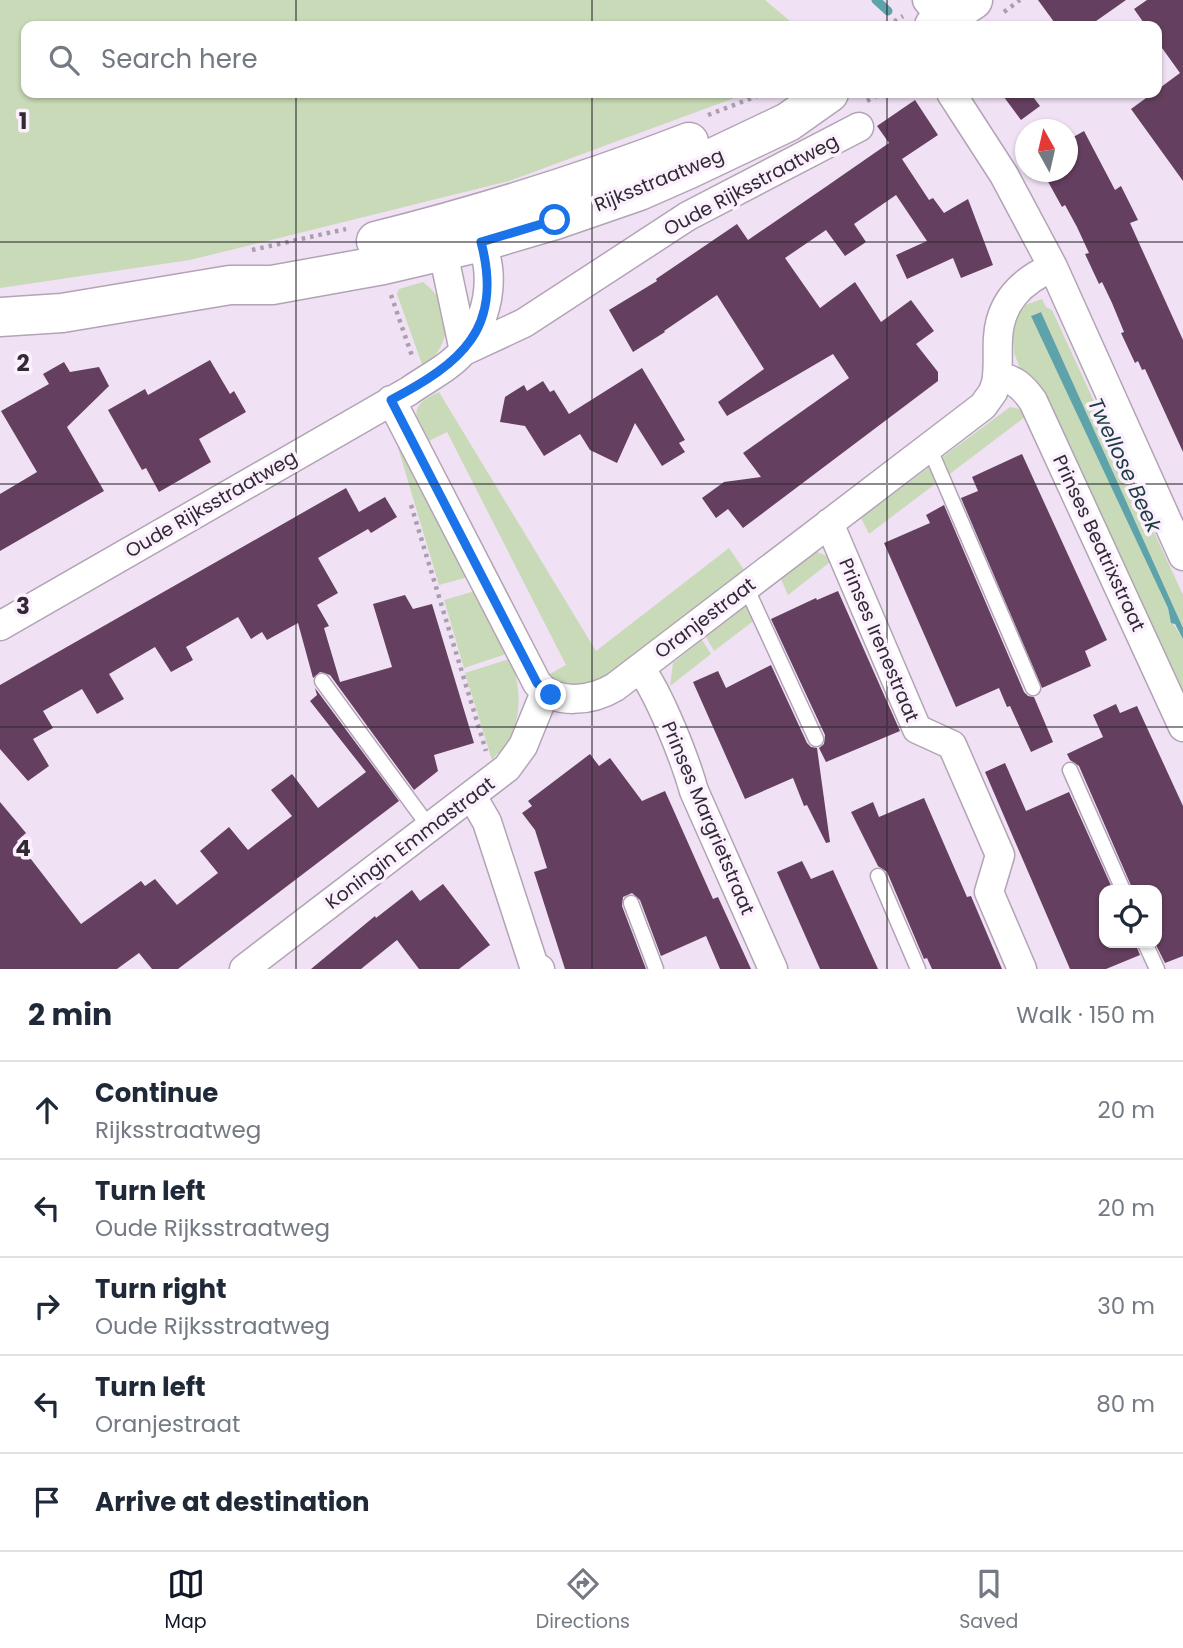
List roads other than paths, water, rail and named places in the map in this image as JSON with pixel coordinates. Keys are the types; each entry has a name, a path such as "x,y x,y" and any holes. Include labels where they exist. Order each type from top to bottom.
{"main road":[{"name":"Rijksstraatweg","path":"0,317 62,313 230,285 272,285 383,265 459,238 596,177 808,98"},
{"name":"Rijksstraatweg","path":"230,285 269,267 459,238 579,212 677,175 788,122 822,98"},
{"name":"Rijksstraatweg","path":"0,332 62,313"}],"street":[{"path":"954,98 1004,175 1053,268 1183,556"},
{"name":"Oude Rijksstraatweg","path":"0,626 391,400 464,351 524,323 688,216 859,127"},
{"path":"459,238 464,351"},
{"name":"Oude Rijksstraatweg","path":"459,238 488,276 488,290 481,321 464,351"},
{"name":"Oranjestraat","path":"545,692 565,699 600,694 615,687 983,406 993,392 997,377 998,339 1004,308 1027,281 1053,268"},
{"name":"Prinses Beatrixstraat","path":"997,377 1012,379 1019,384 1038,411 1183,727"},
{"path":"391,400 537,683 545,692"},
{"name":"Prinses Irenestraat","path":"829,523 917,729 952,745 1000,855 989,892 1022,969"},
{"name":"Prinses Margrietstraat","path":"640,668 652,688 688,770 694,792 773,969"},
{"name":"Koningin Emmastraat","path":"259,964 507,768 523,746 545,692"},
{"path":"472,796 487,822 534,966 540,969"}],"lane":[{"path":"929,447 1033,688"},
{"path":"746,587 816,739"},
{"path":"322,681 430,828"},
{"path":"1070,770 1121,885"},
{"path":"878,876 918,969"},
{"path":"631,903 656,969"},
{"path":"1147,948 1157,969"}],"water":[{"path":"1041,312 1183,628 1183,639 1175,624 1171,623 1168,608 1031,316"}],"waterway":[{"name":"Twellose Beek","path":"876,0 888,11"}]}
